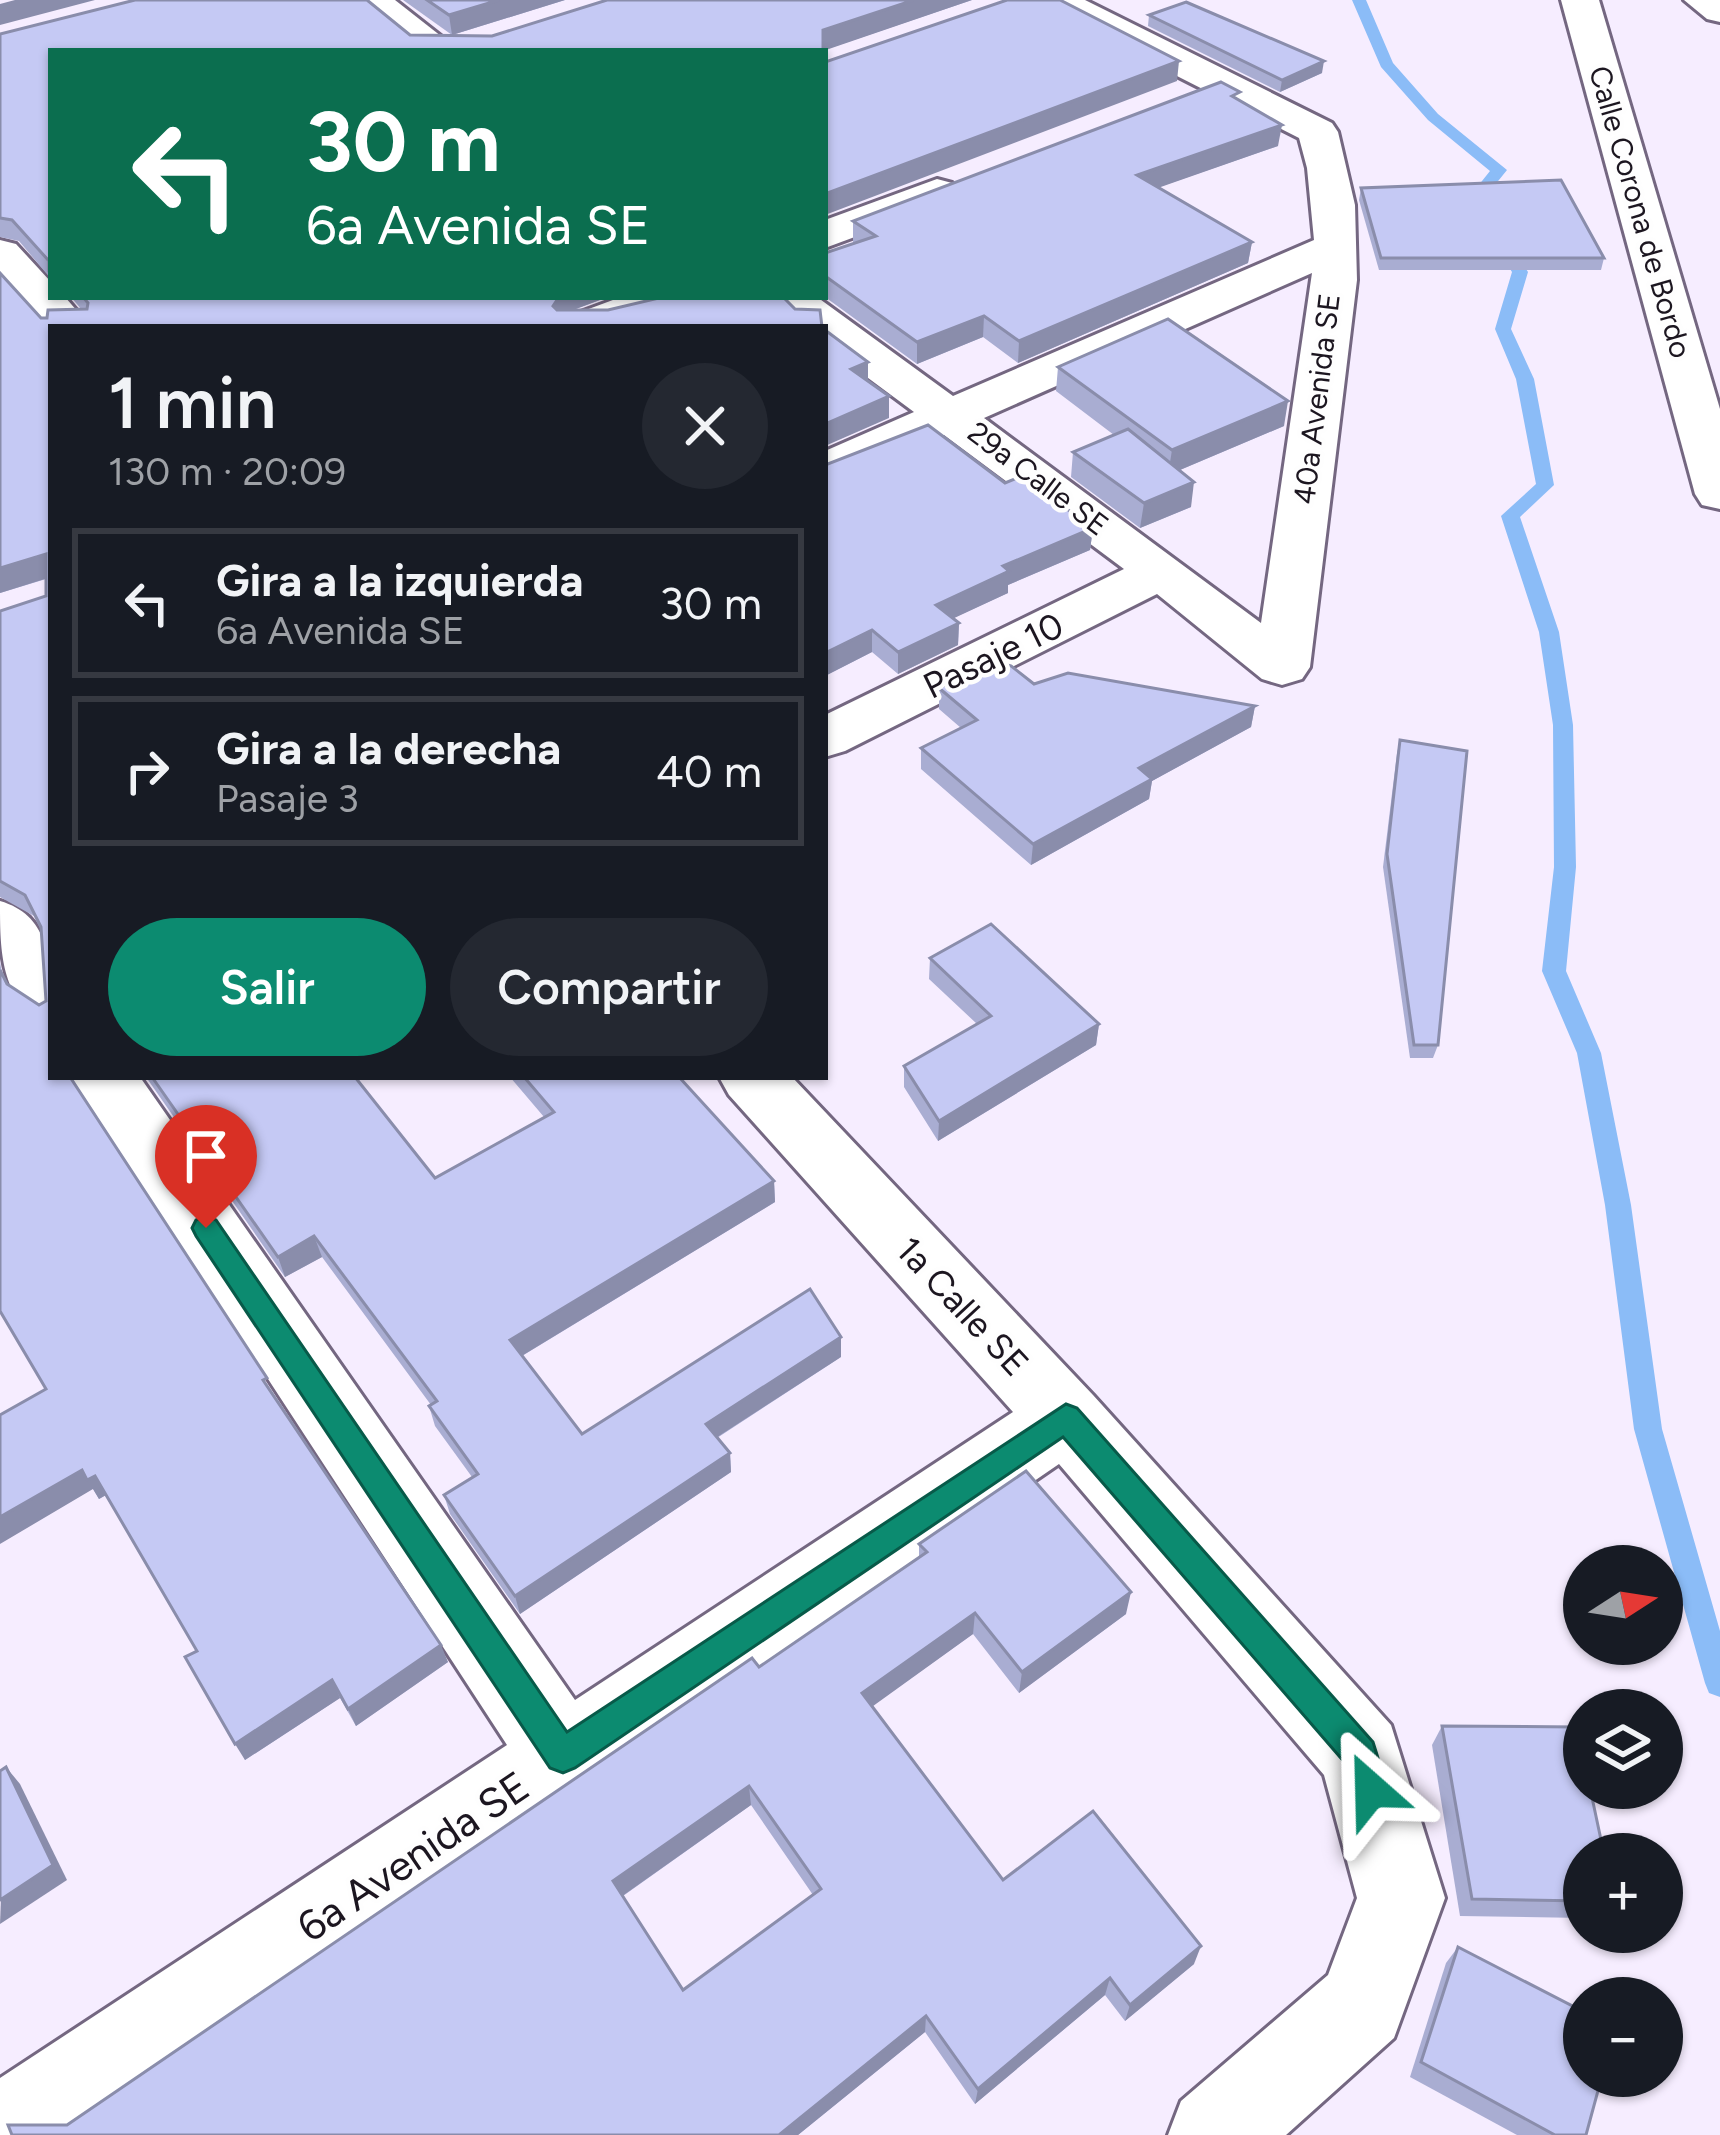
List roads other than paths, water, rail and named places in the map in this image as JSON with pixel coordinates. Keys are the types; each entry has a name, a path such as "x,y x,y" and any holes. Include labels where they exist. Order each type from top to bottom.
{"street":[{"path":"371,0 456,48"},
{"path":"1056,0 1221,83"},
{"name":"Calle Corona de Bordo","path":"1580,0 1720,494"},
{"path":"1703,0 1720,10"},
{"path":"1177,100 1221,83"},
{"name":"40a Avenida SE","path":"1221,83 1318,132 1331,168 1337,208 1325,361 1282,667"},
{"path":"828,234 979,176"},
{"path":"828,468 1335,248"},
{"path":"0,253 65,324"},
{"path":"591,324 654,300"},
{"name":"29a Calle SE","path":"792,300 825,324"},
{"name":"29a Calle SE","path":"828,326 1161,571 1282,667"},
{"name":"Pasaje 10","path":"828,737 1161,571"},
{"path":"0,923 48,995"},
{"path":"106,1080 563,1756"},
{"name":"1a Calle SE","path":"755,1080 1066,1418 1360,1754 1401,1898 1362,2006 1215,2135"},
{"name":"6a Avenida SE","path":"0,2134 1066,1418"}],"waterway":[{"path":"1359,0 1386,64 1433,117 1499,170 1474,201 1478,207"},
{"path":"1503,246 1520,272 1503,329 1525,379 1545,485 1510,516 1549,632 1563,725 1565,867 1554,971 1589,1053 1618,1205 1648,1429 1720,1683"}]}
